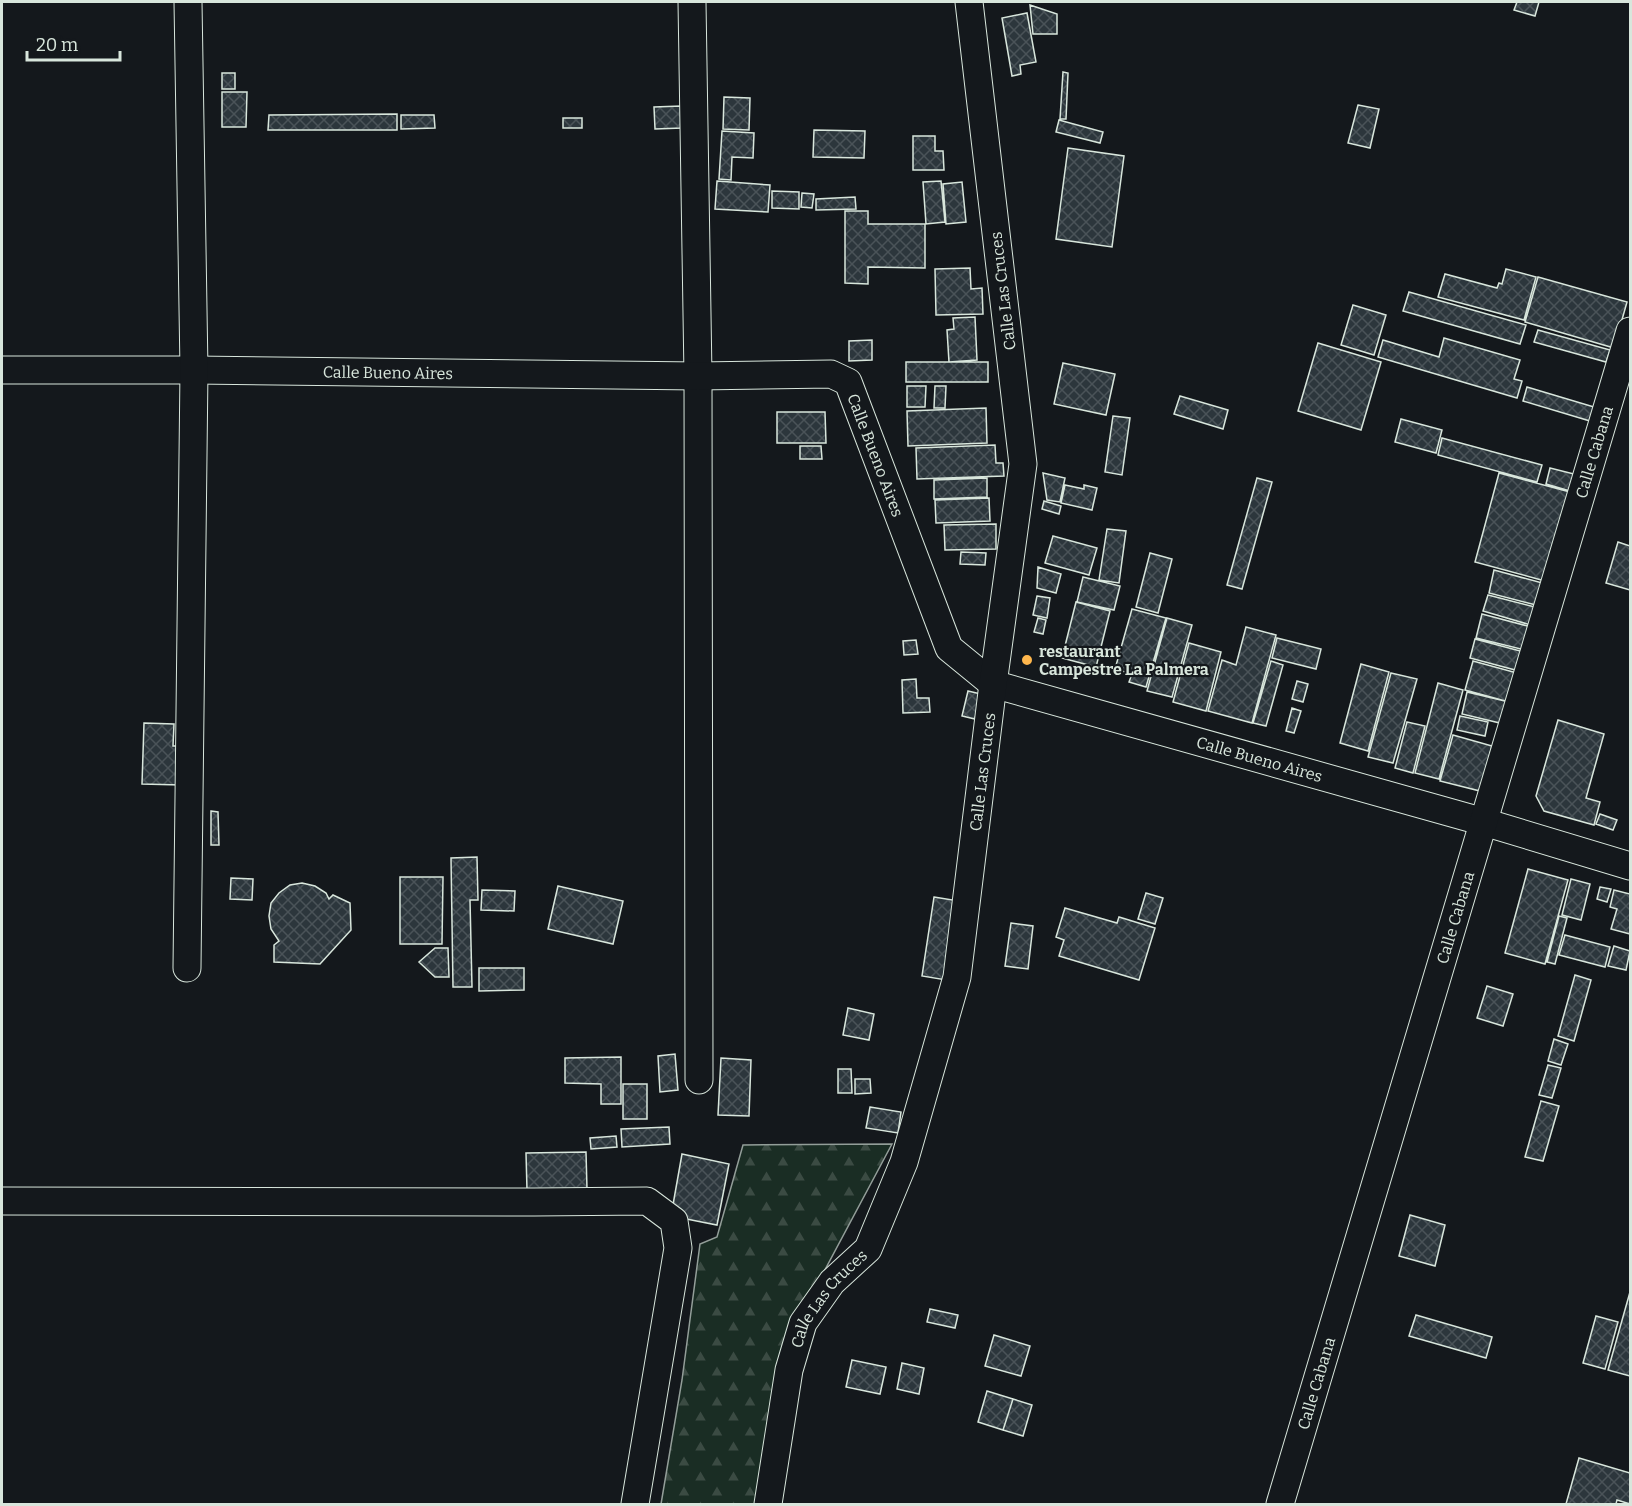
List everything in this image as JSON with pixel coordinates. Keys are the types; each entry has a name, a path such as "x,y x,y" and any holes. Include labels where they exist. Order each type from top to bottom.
{"street":[{"path":"187,968 194,370 188,2"},
{"path":"692,2 698,376 699,1080"},
{"name":"Calle Las Cruces","path":"768,1504 789,1370 803,1323 832,1282 868,1250 904,1162 957,977 1023,464 969,2"},
{"name":"Calle Cabana","path":"1280,1504 1630,331"},
{"name":"Calle Bueno Aires","path":"2,370 698,376 831,374 849,382 949,648 993,684 1484,822 1630,866"},
{"path":"2,1201 647,1201 674,1221 678,1248 635,1504"}],"green space":[{"path":"892,1144 787,1341 761,1504 661,1504 682,1380 700,1244 717,1237 743,1145"}],"building":[{"path":"1517,2 1539,2 1535,16 1514,10"},
{"path":"1030,5 1057,14 1057,34 1033,34"},
{"path":"1027,13 1036,62 1020,65 1021,74 1012,76 1002,18"},
{"path":"1063,72 1068,73 1066,119 1060,119"},
{"path":"222,73 235,73 235,89 222,89"},
{"path":"222,92 247,92 246,127 222,127"},
{"path":"724,97 750,98 749,130 723,129"},
{"path":"1358,105 1379,109 1370,148 1348,143"},
{"path":"681,106 682,128 655,129 654,107"},
{"path":"397,114 397,130 268,130 269,115"},
{"path":"401,115 434,115 435,128 401,129"},
{"path":"563,118 582,118 582,128 563,128"},
{"path":"1059,120 1103,132 1100,143 1056,132"},
{"path":"814,130 865,131 864,158 813,157"},
{"path":"722,131 754,133 753,158 732,157 731,180 719,179"},
{"path":"913,136 935,136 935,151 943,151 944,170 913,170"},
{"path":"1068,148 1124,156 1112,247 1056,239"},
{"path":"717,181 770,185 768,212 715,209"},
{"path":"941,181 945,222 926,224 923,182"},
{"path":"962,182 966,222 946,224 943,184"},
{"path":"772,191 799,192 799,209 772,208"},
{"path":"802,193 814,194 812,208 801,207"},
{"path":"855,197 856,209 816,210 816,199"},
{"path":"845,211 868,211 868,224 925,224 925,268 868,267 868,284 845,283"},
{"path":"970,268 971,289 982,288 983,314 936,315 935,269"},
{"path":"1506,269 1536,277 1524,320 1438,297 1445,274 1497,288 1499,283 1502,284"},
{"path":"1538,277 1627,302 1614,348 1525,322"},
{"path":"1409,292 1526,325 1520,344 1403,311"},
{"path":"1353,305 1386,315 1374,355 1341,345"},
{"path":"975,317 977,360 949,362 947,330 954,329 953,318"},
{"path":"1538,330 1610,350 1606,362 1534,342"},
{"path":"1444,338 1520,360 1514,379 1522,381 1517,398 1378,357 1383,340 1439,357"},
{"path":"872,340 872,360 849,361 849,341"},
{"path":"1318,343 1381,362 1361,430 1298,411"},
{"path":"906,362 988,362 988,382 906,382"},
{"path":"1063,363 1115,374 1106,415 1054,404"},
{"path":"907,386 926,386 925,407 907,407"},
{"path":"935,386 946,386 945,408 934,408"},
{"path":"1527,387 1594,407 1590,421 1523,401"},
{"path":"1180,396 1228,410 1223,429 1174,414"},
{"path":"986,408 987,443 908,446 907,411"},
{"path":"777,412 825,412 826,443 777,443"},
{"path":"1113,416 1130,418 1122,475 1105,472"},
{"path":"1401,419 1442,430 1436,453 1395,442"},
{"path":"1442,438 1542,465 1537,482 1438,455"},
{"path":"995,445 996,463 1003,463 1004,476 917,479 916,448"},
{"path":"800,446 821,446 822,459 800,459"},
{"path":"1550,468 1574,474 1570,491 1546,484"},
{"path":"1043,473 1065,478 1060,502 1047,500"},
{"path":"1499,473 1570,492 1545,581 1475,562"},
{"path":"987,478 987,497 934,499 934,480"},
{"path":"1257,478 1272,482 1242,589 1227,585"},
{"path":"1065,485 1084,489 1084,485 1097,488 1092,510 1061,503"},
{"path":"989,498 990,521 936,523 935,500"},
{"path":"1044,501 1061,506 1059,514 1042,509"},
{"path":"996,524 996,549 945,550 944,525"},
{"path":"1107,529 1126,531 1119,583 1099,580"},
{"path":"1053,536 1097,548 1089,575 1045,563"},
{"path":"1618,542 1630,546 1630,590 1606,583"},
{"path":"961,552 986,553 985,565 960,564"},
{"path":"1150,553 1172,559 1158,613 1136,607"},
{"path":"1038,567 1061,574 1056,593 1037,588"},
{"path":"1494,570 1546,584 1540,606 1489,593"},
{"path":"1083,577 1120,586 1114,610 1077,602"},
{"path":"1488,595 1539,608 1534,626 1483,611"},
{"path":"1037,596 1050,598 1047,618 1033,615"},
{"path":"1076,602 1110,611 1096,667 1062,658"},
{"path":"1132,609 1166,618 1146,687 1129,682 1132,674 1115,669"},
{"path":"1482,614 1535,628 1529,651 1476,638"},
{"path":"1038,618 1046,620 1043,634 1034,632"},
{"path":"1167,618 1192,625 1172,697 1147,691"},
{"path":"1246,627 1276,635 1252,723 1208,711 1222,660 1236,665"},
{"path":"1277,638 1321,649 1316,669 1272,658"},
{"path":"1475,639 1524,652 1519,671 1470,658"},
{"path":"916,640 918,654 904,655 903,641"},
{"path":"1189,643 1221,652 1206,711 1173,702"},
{"path":"1271,661 1283,665 1266,726 1253,723"},
{"path":"1473,661 1517,673 1509,702 1465,690"},
{"path":"1361,664 1389,672 1368,751 1340,743"},
{"path":"1391,673 1417,679 1393,763 1368,757"},
{"path":"916,679 917,698 929,698 930,712 903,713 902,680"},
{"path":"1297,681 1308,684 1303,702 1292,699"},
{"path":"1438,683 1463,690 1439,779 1415,773"},
{"path":"968,691 981,694 975,719 962,716"},
{"path":"1467,692 1509,702 1504,724 1462,714"},
{"path":"1292,708 1301,711 1294,733 1286,731"},
{"path":"1460,716 1488,722 1485,736 1457,730"},
{"path":"1558,720 1604,734 1586,798 1600,802 1594,825 1544,811 1536,796"},
{"path":"1407,722 1425,726 1413,773 1395,768"},
{"path":"144,723 174,724 173,746 182,746 181,785 142,784"},
{"path":"1453,735 1492,746 1480,791 1440,781"},
{"path":"211,811 218,812 219,845 211,845"},
{"path":"1600,814 1617,820 1613,830 1596,824"},
{"path":"477,857 478,900 470,900 472,987 453,987 451,858"},
{"path":"1528,869 1568,880 1545,964 1505,953"},
{"path":"400,877 443,877 442,944 400,944"},
{"path":"231,878 253,879 252,900 230,899"},
{"path":"1571,879 1590,884 1581,920 1562,915"},
{"path":"302,883 315,886 326,893 329,899 333,895 350,903 351,930 320,964 274,962 274,945 279,941 271,929 269,916 271,903 290,885"},
{"path":"558,886 623,901 613,944 548,929"},
{"path":"1600,887 1611,889 1607,902 1597,899"},
{"path":"482,890 515,891 514,911 481,910"},
{"path":"1614,890 1630,894 1630,934 1611,929 1617,909 1610,907"},
{"path":"1146,893 1163,898 1155,924 1138,919"},
{"path":"934,897 959,901 946,980 922,976"},
{"path":"1065,908 1117,923 1119,917 1155,928 1139,980 1059,956 1064,940 1056,937"},
{"path":"1559,916 1567,918 1555,964 1547,962"},
{"path":"1011,923 1033,926 1028,969 1005,966"},
{"path":"1565,935 1610,947 1605,967 1559,955"},
{"path":"1614,946 1630,951 1626,970 1608,966"},
{"path":"435,948 448,948 449,977 435,977 419,962"},
{"path":"479,968 524,968 524,990 479,991"},
{"path":"1575,975 1591,980 1574,1041 1558,1036"},
{"path":"1487,986 1513,994 1503,1026 1477,1018"},
{"path":"848,1008 874,1014 869,1040 843,1035"},
{"path":"1554,1039 1568,1044 1561,1065 1548,1061"},
{"path":"675,1054 678,1090 660,1092 658,1056"},
{"path":"621,1057 621,1104 601,1104 601,1084 565,1083 565,1058"},
{"path":"721,1058 751,1060 749,1116 718,1115"},
{"path":"1548,1065 1561,1068 1552,1098 1539,1095"},
{"path":"838,1069 851,1069 852,1093 838,1093"},
{"path":"855,1079 870,1079 871,1093 855,1094"},
{"path":"623,1084 647,1084 647,1119 623,1119"},
{"path":"1541,1101 1559,1106 1543,1161 1525,1157"},
{"path":"870,1107 901,1112 898,1133 866,1128"},
{"path":"669,1127 670,1144 622,1147 621,1129"},
{"path":"616,1136 617,1147 591,1149 590,1138"},
{"path":"586,1152 587,1189 527,1190 526,1153"},
{"path":"682,1154 729,1164 717,1225 671,1216"},
{"path":"1410,1215 1445,1225 1435,1266 1399,1256"},
{"path":"1630,1292 1630,1376 1608,1370"},
{"path":"930,1309 958,1315 955,1328 927,1322"},
{"path":"1416,1315 1492,1337 1486,1358 1409,1336"},
{"path":"1596,1316 1618,1322 1605,1369 1583,1363"},
{"path":"994,1335 1030,1346 1021,1376 985,1366"},
{"path":"852,1360 886,1367 880,1394 846,1387"},
{"path":"902,1363 924,1368 919,1394 897,1389"},
{"path":"987,1391 1013,1399 1003,1430 978,1422"},
{"path":"1013,1399 1032,1405 1023,1436 1003,1430"},
{"path":"1579,1458 1630,1473 1630,1504 1617,1500 1616,1504 1566,1504"}],"place":[{"name":"restaurant Campestre La Palmera","path":"1027,660"}]}
